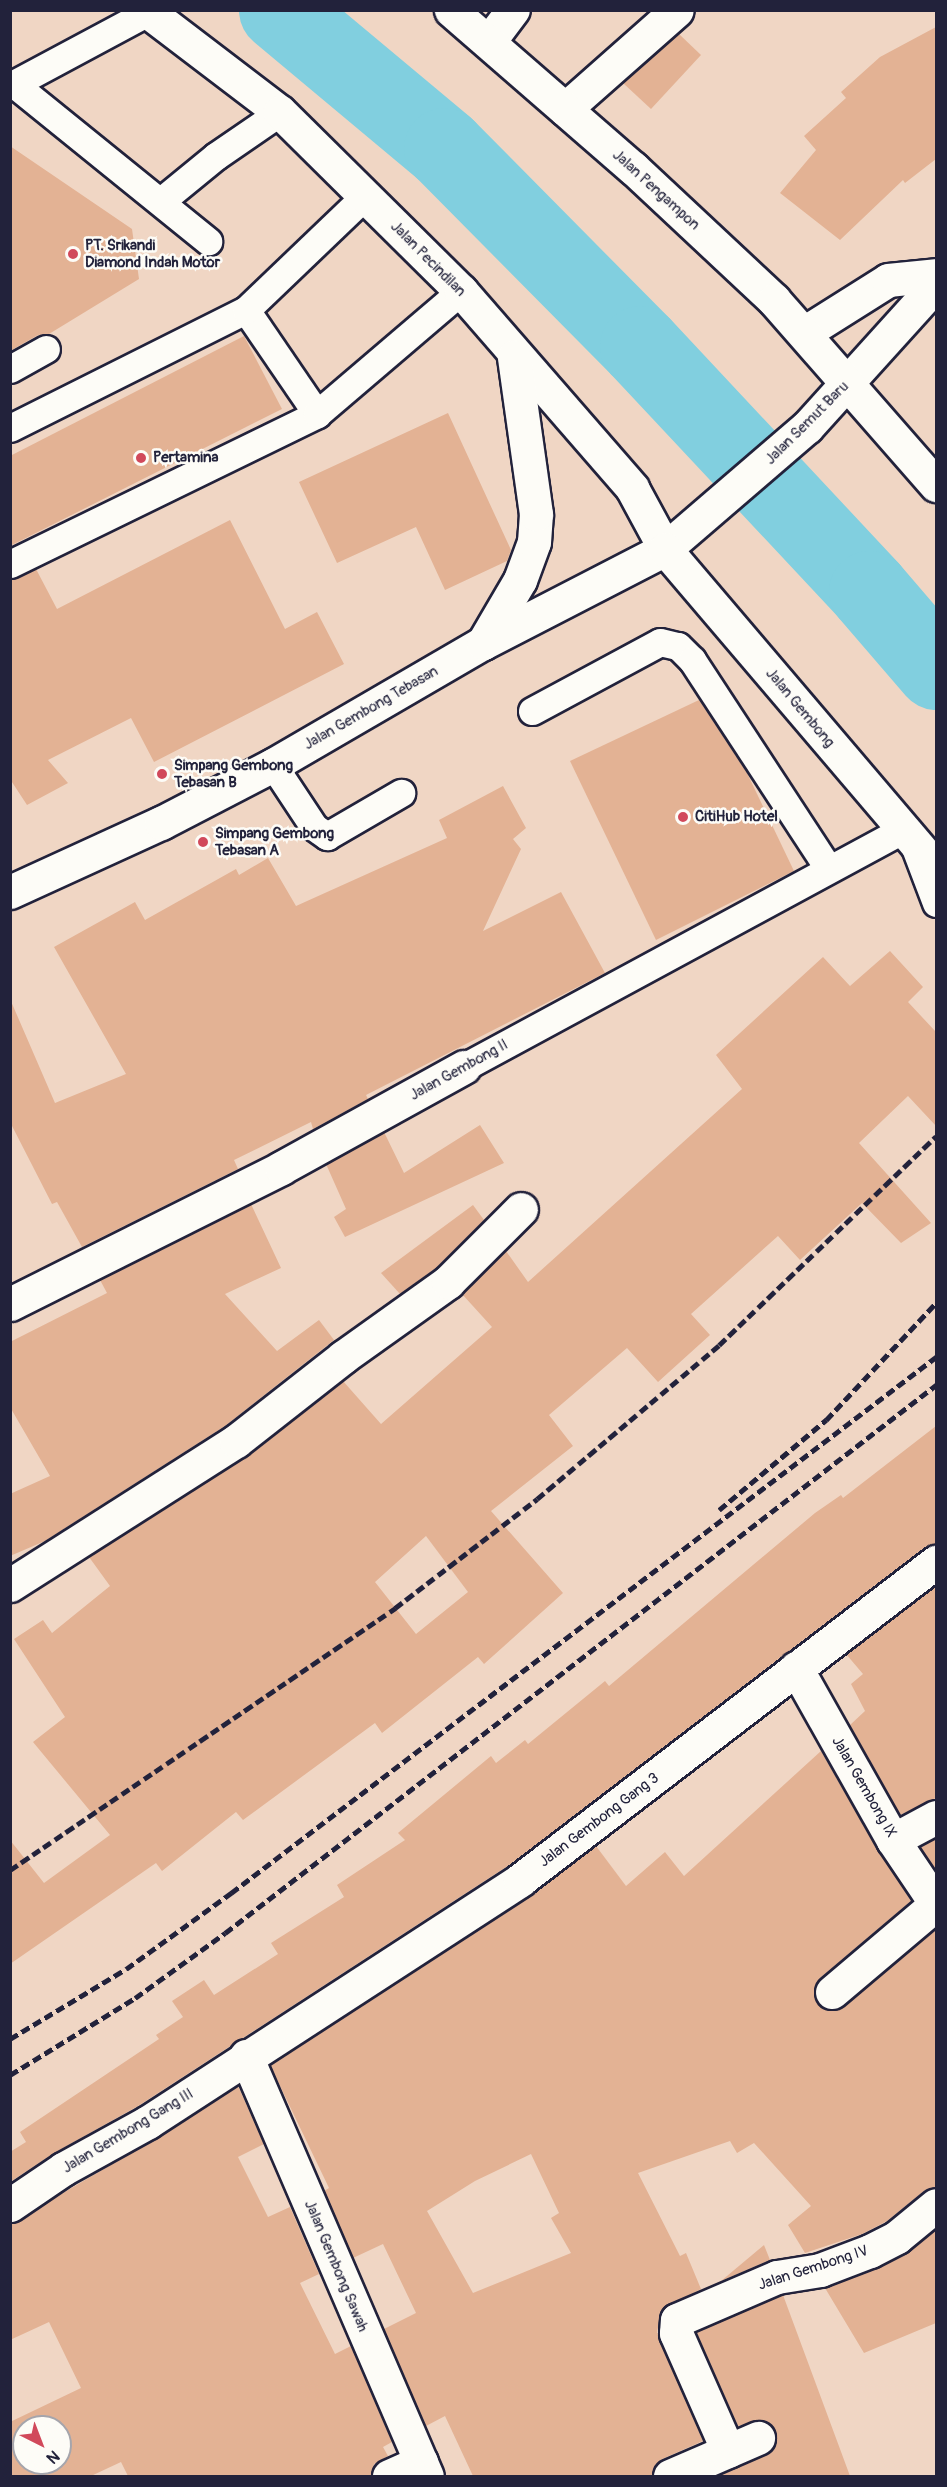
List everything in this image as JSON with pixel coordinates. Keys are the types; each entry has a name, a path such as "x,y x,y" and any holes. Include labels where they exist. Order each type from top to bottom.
{"street":[{"name":"Jalan Pengampon","path":"451,10 490,40 721,250 804,333 848,382"},
{"path":"490,40 513,10"},
{"path":"565,109 677,10"},
{"name":"Jalan Pecindilan","path":"147,11 280,112 461,291 514,357 632,488 665,549"},
{"path":"804,333 888,280 936,275"},
{"name":"Jalan Semut Baru","path":"665,549 729,498 807,427 936,284"},
{"path":"483,643 520,580 534,542 536,514 514,357"},
{"path":"848,382 936,485"},
{"name":"Jalan Gembong Tebasan","path":"10,892 161,823 273,765 483,643 665,549"},
{"name":"Jalan Gembong","path":"665,549 936,867"},
{"name":"Jalan Gembong II","path":"10,1304 281,1168 464,1067"},
{"path":"10,1585 236,1441 343,1357 448,1282 521,1209"},
{"name":"Jalan Gembong Gang 3","path":"246,2056 547,1861 936,1562"},
{"name":"Jalan Gembong IX","path":"796,1668 894,1840 936,1904"},
{"path":"894,1840 936,1817"},
{"path":"832,1992 936,1904"},
{"name":"Jalan Gembong Gang III","path":"10,2205 63,2169 148,2122 246,2056"},
{"name":"Jalan Gembong Sawah","path":"246,2056 424,2469"},
{"name":"Jalan Gembong IV","path":"728,2451 676,2333 675,2325 681,2315 777,2277 820,2270 870,2251 897,2237 936,2205"},
{"path":"670,2476 758,2438"},
{"path":"389,2476 424,2469"}],"lane":[{"path":"147,11 12,85 162,201 208,241"},
{"path":"162,201 216,156 280,112"},
{"path":"10,428 246,310 365,196"},
{"path":"10,564 317,414 461,291"},
{"path":"246,310 317,414"},
{"path":"10,369 46,349"},
{"path":"532,711 660,642 678,646 692,660 828,868"},
{"path":"273,765 314,827 327,836 401,793"},
{"path":"908,835 936,903"},
{"name":"Jalan Gembong II","path":"464,1067 828,868 908,835"}],"shaded area":[{"path":"11,11 936,11 936,2476 11,2476"}],"building":[{"path":"936,27 936,159 905,183 903,180 840,240 780,193 816,150 804,136 846,98 841,92 880,57"},
{"path":"679,34 701,55 651,109 623,83"},
{"name":"PT. Srikandi Diamond Indah Motor","path":"10,146 132,229 139,279 49,334 38,335 10,351"},
{"path":"244,336 282,409 10,546 10,456"},
{"path":"448,413 511,550 507,561 445,590 416,527 337,563 299,482"},
{"path":"230,520 285,629 317,612 344,664 154,762 131,718 48,760 68,783 27,805 10,779 10,579 36,569 57,609"},
{"name":"CitiHub Hotel","path":"699,700 747,773 794,871 656,940 570,761"},
{"path":"503,786 526,828 513,839 521,849 483,931 561,892 605,973 366,1095 368,1099 313,1129 311,1122 234,1160 238,1169 82,1247 57,1202 52,1204 10,1122 10,999 55,1103 126,1074 54,947 135,902 145,920 236,869 239,875 268,858 296,906 447,838 439,820"},
{"path":"890,951 923,987 908,1002 936,1032 936,1126 908,1096 859,1143 931,1223 901,1243 862,1203 800,1260 778,1236 691,1314 710,1335 658,1382 627,1348 549,1415 573,1446 491,1511 563,1593 484,1664 478,1657 382,1733 375,1723 243,1820 236,1812 162,1871 156,1863 10,1964 10,1840 44,1883 110,1835 33,1742 65,1717 14,1639 43,1620 52,1633 110,1586 89,1557 246,1457 343,1381 381,1424 492,1327 462,1294 506,1251 528,1282 742,1089 716,1055 823,957 850,986","holes":["426,1536 468,1592 416,1634 375,1582"]},
{"path":"480,1125 504,1163 345,1237 334,1217 346,1209 326,1164 384,1132 404,1173"},
{"path":"251,1204 281,1268 225,1294 277,1351 319,1320 334,1340 225,1426 45,1541 10,1556 10,1494 50,1476 10,1407 10,1342 107,1293 100,1280"},
{"path":"473,1205 484,1220 436,1268 400,1294 381,1273"},
{"path":"936,1426 936,1544 925,1547 509,1865 138,2106 54,2153 10,2182 10,2152 26,2142 20,2132 159,2039 156,2035 183,2017 172,2001 204,1980 214,1995 278,1954 271,1943 344,1897 337,1885 405,1840 398,1833 491,1756 496,1763 525,1740 528,1744 605,1681 609,1686 815,1513 841,1495 843,1498"},
{"path":"936,1585 936,1798 900,1815 850,1725 865,1711 851,1684 863,1674 846,1654"},
{"path":"821,1751 877,1849 911,1901 820,1978 814,1996 826,2010 844,2007 936,1928 936,2187 925,2190 887,2221 862,2234 805,2253 788,2225 811,2206 754,2143 737,2153 730,2141 638,2173 680,2256 686,2253 701,2289 662,2309 657,2332 703,2441 662,2459 655,2465 652,2476 473,2476 445,2416 426,2426 384,2329 416,2313 383,2244 353,2258 324,2191 329,2188 270,2065 530,1896 596,1846 626,1886 665,1852 684,1876","holes":["531,2154 559,2213 551,2218 571,2253 473,2293 427,2211 475,2181"]},
{"path":"936,1838 936,1871 920,1847"},
{"path":"238,2086 264,2144 238,2157 268,2217 290,2207 319,2274 300,2283 335,2354 351,2346 392,2442 383,2447 388,2456 374,2464 371,2476 128,2476 121,2462 91,2476 10,2476 10,2422 12,2421 12,2475 72,2475 72,2415 25,2415 81,2388 49,2322 10,2340 10,2224 157,2138"},
{"path":"936,2229 936,2323 864,2353 825,2288 906,2254"},
{"path":"764,2245 770,2260 721,2281"},
{"path":"783,2295 850,2476 716,2476 766,2455 777,2440 775,2430 761,2420 738,2426 696,2332"}],"waterway":[{"path":"279,10 444,148 640,346 869,591 936,669"}],"railway":[{"path":"10,1870 395,1608 537,1499 719,1345 936,1136"},
{"path":"719,1510 826,1420 936,1303"},
{"path":"10,2039 126,1969 231,1893 936,1357"},
{"path":"10,2075 135,1998 225,1933 936,1385"}],"place":[{"name":"PT. Srikandi Diamond Indah Motor","path":"73,254"},
{"name":"Pertamina","path":"141,458"},
{"name":"Simpang Gembong Tebasan B","path":"162,774"},
{"name":"CitiHub Hotel","path":"683,817"},
{"name":"Simpang Gembong Tebasan A","path":"203,842"}]}
